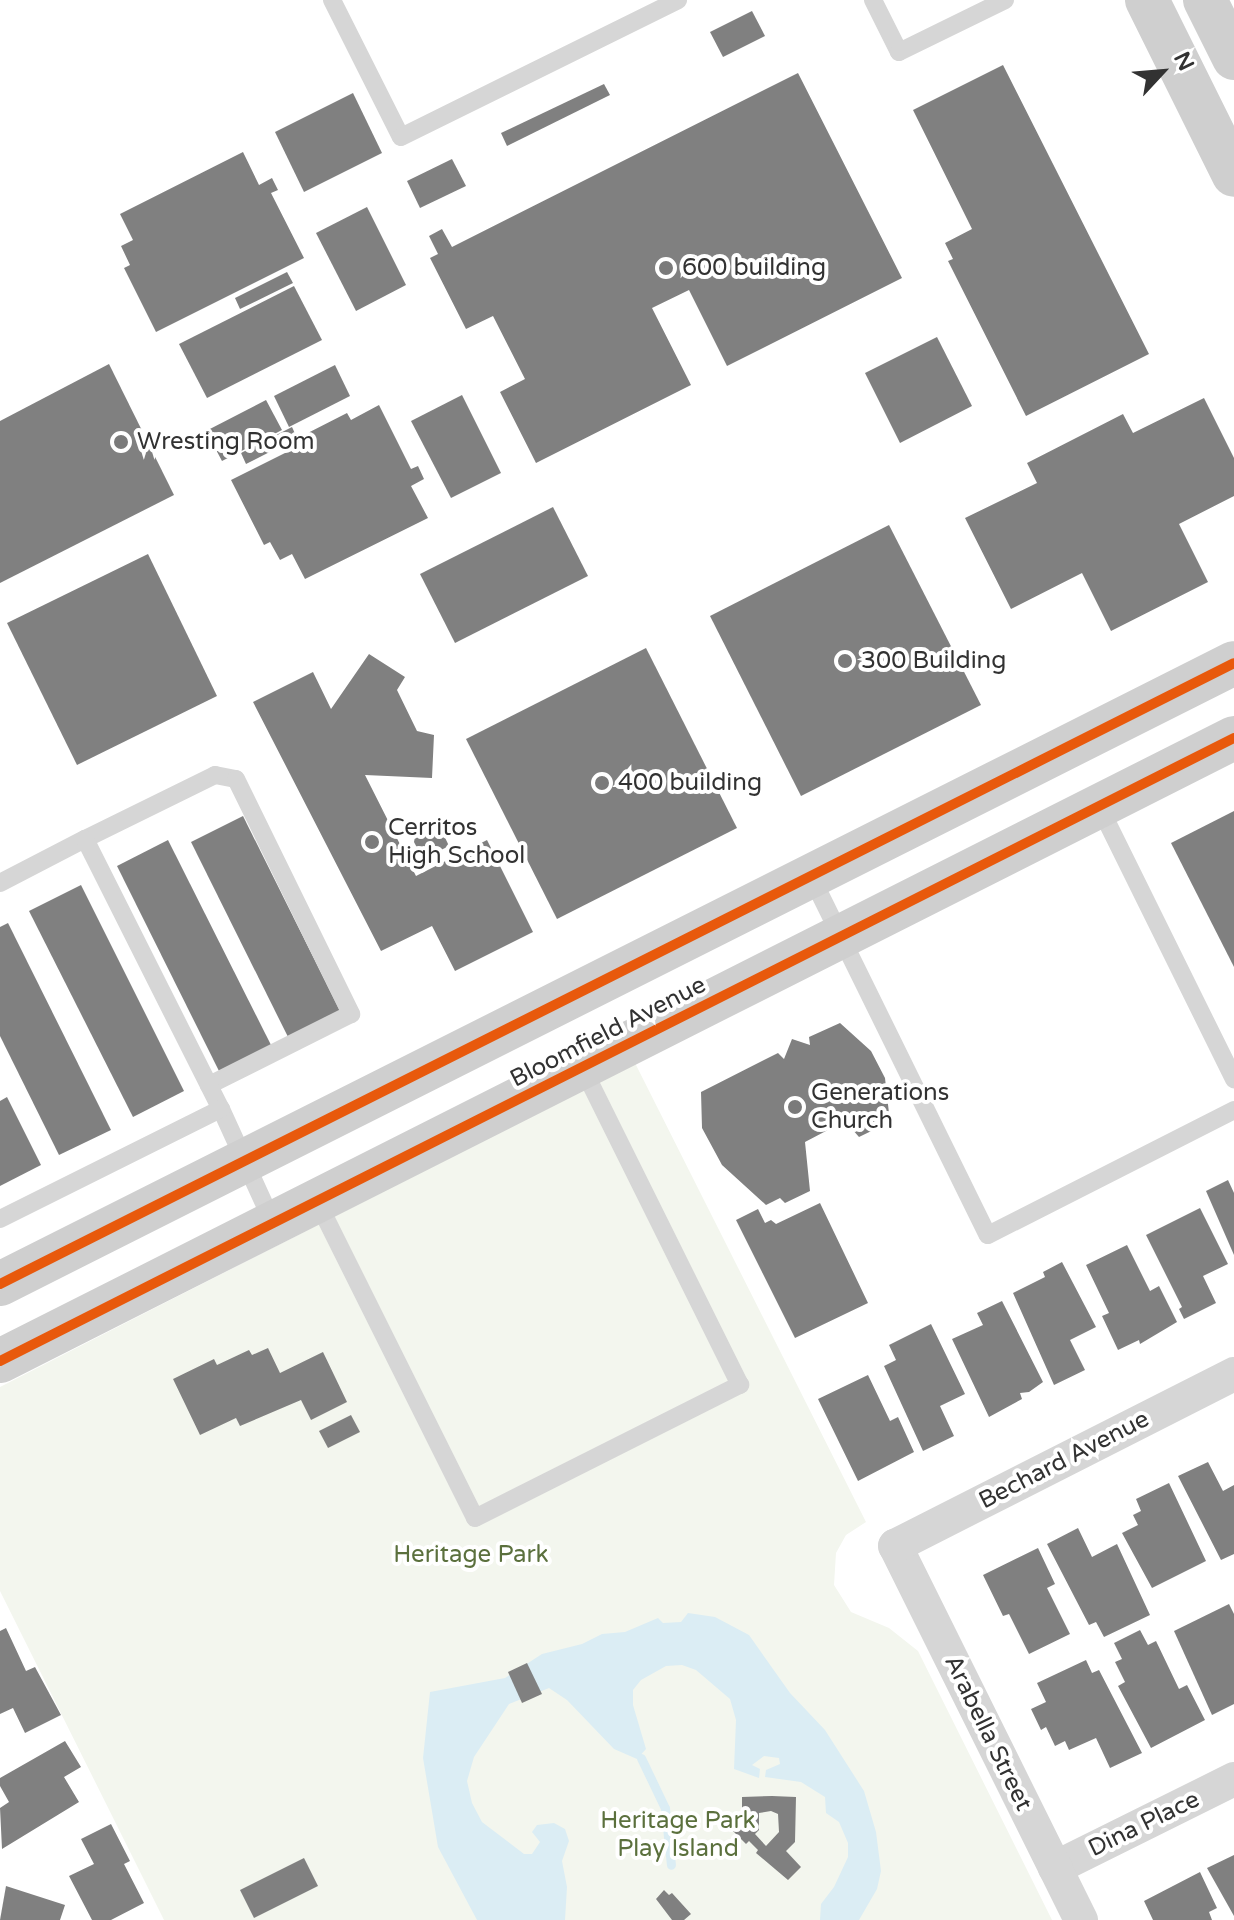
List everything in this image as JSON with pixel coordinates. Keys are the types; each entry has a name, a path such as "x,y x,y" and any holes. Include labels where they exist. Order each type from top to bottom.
{"street":[{"path":"1147,0 1234,175"},
{"path":"1205,0 1234,58"},
{"name":"Bloomfield Avenue","path":"2,1278 244,1161 1234,663"},
{"name":"Bloomfield Avenue","path":"0,1361 1234,738"},
{"name":"Bechard Avenue","path":"895,1546 1234,1374"},
{"name":"Arabella Street","path":"895,1546 1081,1920"},
{"name":"Dina Place","path":"1055,1868 1234,1779"}],"lane":[{"path":"332,0 401,137 678,0"},
{"path":"873,0 899,52 1005,0"},
{"path":"0,883 215,775 236,779 351,1014 209,1085"},
{"path":"1099,806 1234,1079"},
{"path":"85,839 221,1109 273,1223"},
{"path":"811,876 988,1235 1234,1110"},
{"path":"317,1201 475,1518 740,1385 582,1067"},
{"path":"0,1219 221,1109"}],"green space":[{"name":"Heritage Park","path":"635,1063 866,1522 846,1535 836,1553 834,1585 851,1612 889,1628 918,1651 1052,1920 164,1920 0,1591 0,1387"}],"shaded area":[{"path":"688,1613 715,1617 749,1635 790,1693 825,1730 864,1791 876,1832 881,1871 877,1889 859,1920 820,1920 821,1904 834,1887 848,1857 848,1843 839,1822 826,1813 825,1797 801,1782 765,1777 766,1770 780,1764 779,1758 764,1756 752,1765 760,1769 759,1778 734,1769 736,1720 730,1699 696,1670 682,1665 666,1666 641,1680 633,1690 633,1705 646,1749 637,1759 614,1749 567,1700 549,1688 509,1704 474,1757 467,1781 472,1803 482,1822 524,1854 532,1854 540,1842 532,1832 537,1825 554,1823 565,1829 569,1841 562,1861 567,1887 565,1920 477,1920 438,1847 423,1758 430,1692 505,1678 542,1654 582,1644 602,1634 625,1632 658,1618 663,1623 681,1622"}],"building":[{"path":"752,11 765,36 723,57 710,32"},
{"path":"1003,65 1149,354 1026,416 948,261 953,259 945,243 972,229 913,110"},
{"name":"600 building","path":"798,73 902,278 727,366 689,290 652,308 691,385 536,463 500,392 525,379 493,316 466,329 430,258 438,254 429,236 442,229 452,247"},
{"path":"604,84 610,95 507,146 501,133"},
{"path":"353,93 382,153 304,192 275,132"},
{"path":"243,152 259,185 272,178 278,190 271,193 304,258 156,332 124,268 130,265 121,246 133,240 120,214"},
{"path":"452,159 466,186 420,208 407,181"},
{"path":"367,207 406,285 356,311 316,233"},
{"path":"287,272 293,283 240,309 235,298"},
{"path":"294,286 322,340 207,398 179,344"},
{"path":"937,337 972,406 900,443 865,373"},
{"path":"109,364 174,495 0,583 0,421"},
{"path":"335,365 350,396 289,427 274,396"},
{"path":"462,395 501,473 451,498 411,421"},
{"path":"1204,398 1234,458 1234,496 1179,524 1208,582 1111,631 1082,573 1011,609 965,518 1037,483 1027,463 1123,414 1133,433"},
{"path":"266,400 282,430 222,461 206,431"},
{"path":"379,405 411,469 418,466 424,479 411,486 428,518 305,579 292,554 280,560 270,542 264,545 231,480 299,446 296,439 347,413 351,420"},
{"path":"292,427 297,438 246,464 241,453"},
{"path":"553,507 588,576 455,643 420,574"},
{"name":"300 Building","path":"889,525 981,705 801,796 710,616"},
{"path":"148,554 217,696 77,765 7,623"},
{"name":"400 building","path":"646,648 737,828 557,919 466,739"},
{"path":"369,654 405,677 397,690 417,731 434,735 432,778 365,775 416,876 487,840 533,932 455,971 432,926 381,951 253,702 313,672 331,709"},
{"path":"1234,811 1234,967 1171,843"},
{"path":"243,816 346,1023 294,1049 191,842"},
{"path":"439,825 449,846 423,859 414,842 415,837"},
{"path":"168,840 272,1047 220,1073 117,866"},
{"path":"81,885 184,1091 133,1117 29,911"},
{"path":"8,923 111,1130 59,1155 0,1036 0,927"},
{"name":"Generations Church","path":"840,1023 871,1051 885,1078 890,1122 859,1137 845,1121 805,1142 810,1191 785,1203 780,1198 766,1205 722,1165 702,1128 701,1092 778,1053 784,1059 792,1039 810,1045 809,1037"},
{"path":"7,1097 41,1165 0,1186 0,1101"},
{"path":"1228,1180 1234,1193 1234,1255 1206,1191"},
{"path":"820,1203 868,1303 795,1338 736,1220 758,1209 765,1223 771,1220 776,1224"},
{"path":"1200,1208 1228,1264 1203,1276 1216,1303 1184,1319 1179,1309 1182,1307 1146,1235"},
{"path":"1127,1245 1150,1291 1159,1286 1177,1322 1140,1344 1139,1340 1118,1350 1102,1316 1109,1313 1086,1265"},
{"path":"1062,1262 1096,1327 1070,1340 1085,1370 1054,1385 1013,1293 1045,1277 1043,1272"},
{"path":"1002,1301 1043,1382 1029,1392 1020,1393 1022,1399 989,1417 952,1339 983,1325 977,1313"},
{"path":"931,1324 965,1394 940,1406 954,1436 923,1451 884,1366 896,1360 889,1345"},
{"path":"268,1348 280,1373 323,1352 347,1402 311,1420 301,1400 240,1426 236,1418 200,1435 173,1379 214,1359 217,1365 249,1350 252,1355"},
{"path":"868,1375 890,1421 898,1417 914,1452 858,1481 818,1399"},
{"path":"351,1415 360,1432 328,1448 319,1431"},
{"path":"1208,1462 1223,1491 1234,1485 1234,1554 1221,1560 1178,1476"},
{"path":"1169,1483 1206,1561 1152,1588 1122,1533 1138,1525 1133,1515 1141,1511 1136,1499"},
{"path":"1078,1528 1092,1557 1117,1544 1150,1615 1104,1637 1096,1622 1089,1625 1047,1544"},
{"path":"1038,1548 1055,1584 1047,1588 1070,1634 1029,1654 1009,1614 1003,1616 983,1575"},
{"path":"1229,1604 1234,1614 1234,1704 1212,1715 1174,1631"},
{"path":"6,1628 26,1671 35,1667 61,1715 25,1733 13,1708 0,1714 0,1631"},
{"path":"1140,1630 1148,1645 1156,1641 1179,1689 1187,1685 1205,1720 1151,1748 1118,1686 1125,1682 1115,1662 1122,1659 1114,1643"},
{"path":"1086,1660 1092,1673 1099,1670 1142,1753 1110,1768 1096,1738 1069,1750 1065,1741 1055,1746 1046,1727 1041,1730 1031,1709 1046,1702 1037,1683"},
{"path":"527,1663 542,1694 522,1703 508,1672"},
{"path":"65,1741 81,1767 64,1777 79,1802 2,1849 0,1808 9,1802 0,1786 0,1778"},
{"path":"742,1797 796,1797 795,1842 786,1851 801,1867 788,1880 756,1853 758,1850 749,1841 746,1844 727,1825 738,1815 742,1816","holes":["771,1811 778,1814 779,1832 766,1846 755,1834 759,1830 759,1813"]},
{"path":"111,1824 130,1861 124,1864 144,1903 111,1920 92,1920 69,1876 94,1864 81,1839"},
{"path":"1234,1855 1234,1916 1207,1868"},
{"path":"304,1858 318,1886 254,1918 240,1890"},
{"path":"1200,1872 1217,1908 1209,1912 1212,1920 1153,1920 1144,1901"},
{"path":"6,1886 65,1905 60,1920 0,1920"},
{"path":"664,1890 669,1895 672,1893 691,1914 684,1920 672,1920 656,1899"}],"waterway":[{"path":"641,1758 665,1808 671,1865"}],"cycle path":[{"path":"0,1284 1234,663"},
{"path":"0,1361 1234,738"}],"place":[{"name":"600 building","path":"666,268"},
{"name":"Wresting Room","path":"121,442"},
{"name":"300 Building","path":"845,661"},
{"name":"400 building","path":"602,783"},
{"name":"Cerritos High School","path":"372,842"},
{"name":"Generations Church","path":"795,1107"}],"park label":[{"name":"Heritage Park Play Island","path":"678,1835"}]}
